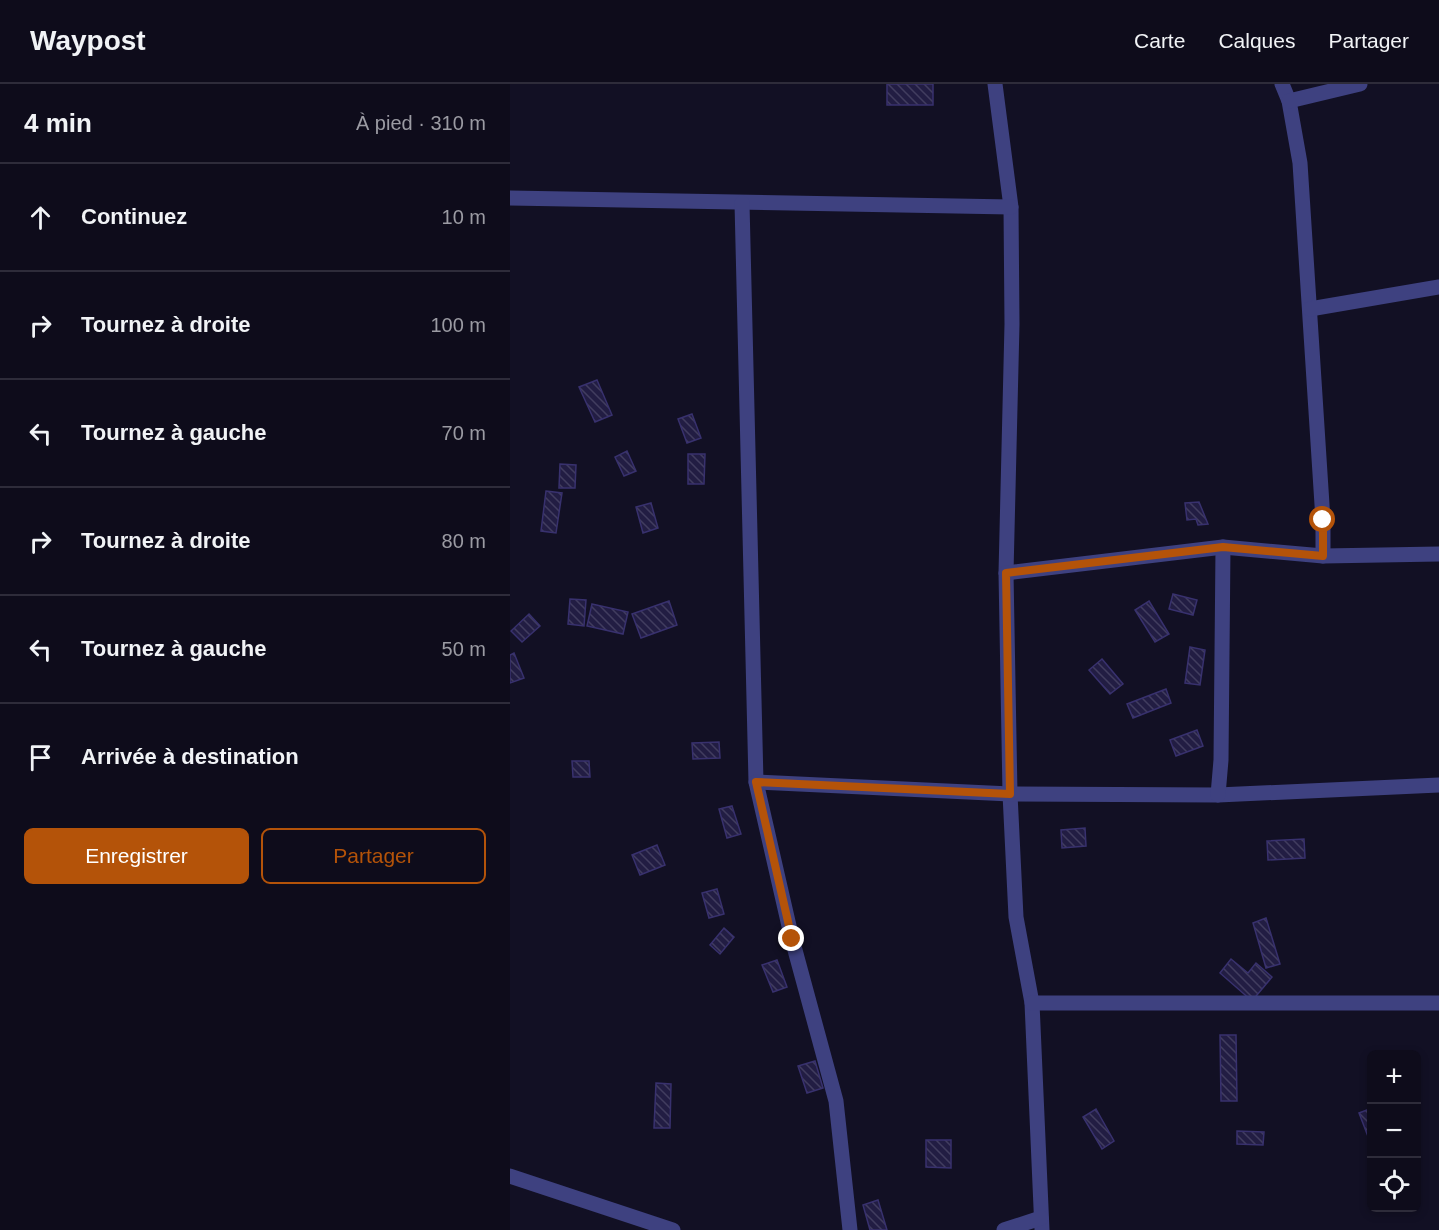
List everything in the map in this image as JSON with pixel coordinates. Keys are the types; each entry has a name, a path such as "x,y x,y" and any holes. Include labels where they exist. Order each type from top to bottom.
{"street":[{"path":"995,84 1011,207 1012,324 1006,573 1010,794 1016,917 1032,1003 1041,1224 1004,1230"},
{"path":"1282,84 1289,101 1300,164 1323,520 1323,556"},
{"path":"1289,101 1360,84"},
{"path":"510,198 1011,207"},
{"path":"742,202 756,782 792,939 836,1101 850,1230"},
{"path":"1310,309 1439,287"},
{"path":"1006,573 1223,547 1323,556 1439,554"},
{"path":"1218,795 1221,759 1223,547"},
{"path":"756,782 1010,794 1218,795 1439,785"},
{"path":"1032,1003 1439,1003"},
{"path":"510,1176 673,1230"}],"building":[{"path":"887,84 933,84 933,105 887,105"},
{"path":"597,380 612,415 595,422 579,387"},
{"path":"692,414 701,438 687,443 678,419"},
{"path":"627,451 636,471 624,476 615,457"},
{"path":"688,454 705,454 704,484 688,484"},
{"path":"560,464 576,465 575,488 559,488"},
{"path":"546,491 562,493 556,533 541,531"},
{"path":"1199,502 1208,524 1198,525 1196,519 1187,520 1185,503"},
{"path":"651,503 658,528 643,533 636,507"},
{"path":"1173,594 1197,600 1193,615 1169,609"},
{"path":"570,599 586,600 584,626 568,624"},
{"path":"669,601 677,625 641,638 632,614"},
{"path":"1149,601 1169,634 1155,642 1135,610"},
{"path":"592,604 628,612 623,634 587,626"},
{"path":"529,614 540,626 522,642 511,631"},
{"path":"1190,647 1205,650 1200,685 1185,683"},
{"path":"514,653 524,678 510,683 510,655"},
{"path":"1102,659 1123,684 1110,694 1089,670"},
{"path":"1166,689 1171,703 1133,718 1127,704"},
{"path":"1197,730 1203,746 1176,756 1170,740"},
{"path":"719,742 720,758 693,759 692,743"},
{"path":"572,761 589,761 590,777 573,777"},
{"path":"732,806 741,834 727,838 719,809"},
{"path":"1085,828 1086,846 1062,848 1061,830"},
{"path":"1304,839 1305,858 1268,860 1267,841"},
{"path":"657,845 665,865 640,875 632,855"},
{"path":"717,889 724,914 709,918 702,893"},
{"path":"1266,918 1280,964 1266,968 1253,923"},
{"path":"724,928 734,937 720,954 710,945"},
{"path":"1231,959 1248,973 1256,963 1272,977 1252,1001 1220,973"},
{"path":"777,960 787,987 773,992 762,965"},
{"path":"1220,1035 1236,1035 1237,1101 1221,1101"},
{"path":"815,1061 823,1088 807,1093 798,1066"},
{"path":"656,1083 671,1084 670,1128 654,1128"},
{"path":"1096,1109 1114,1141 1102,1149 1083,1117"},
{"path":"1367,1110 1367,1134 1359,1113"},
{"path":"1237,1131 1264,1132 1263,1145 1237,1144"},
{"path":"926,1140 951,1140 951,1168 926,1167"},
{"path":"878,1200 887,1230 870,1230 863,1205"}],"route":[{"path":"792,939 756,782 1010,794 1006,573 1223,547 1323,556 1323,520"}]}
